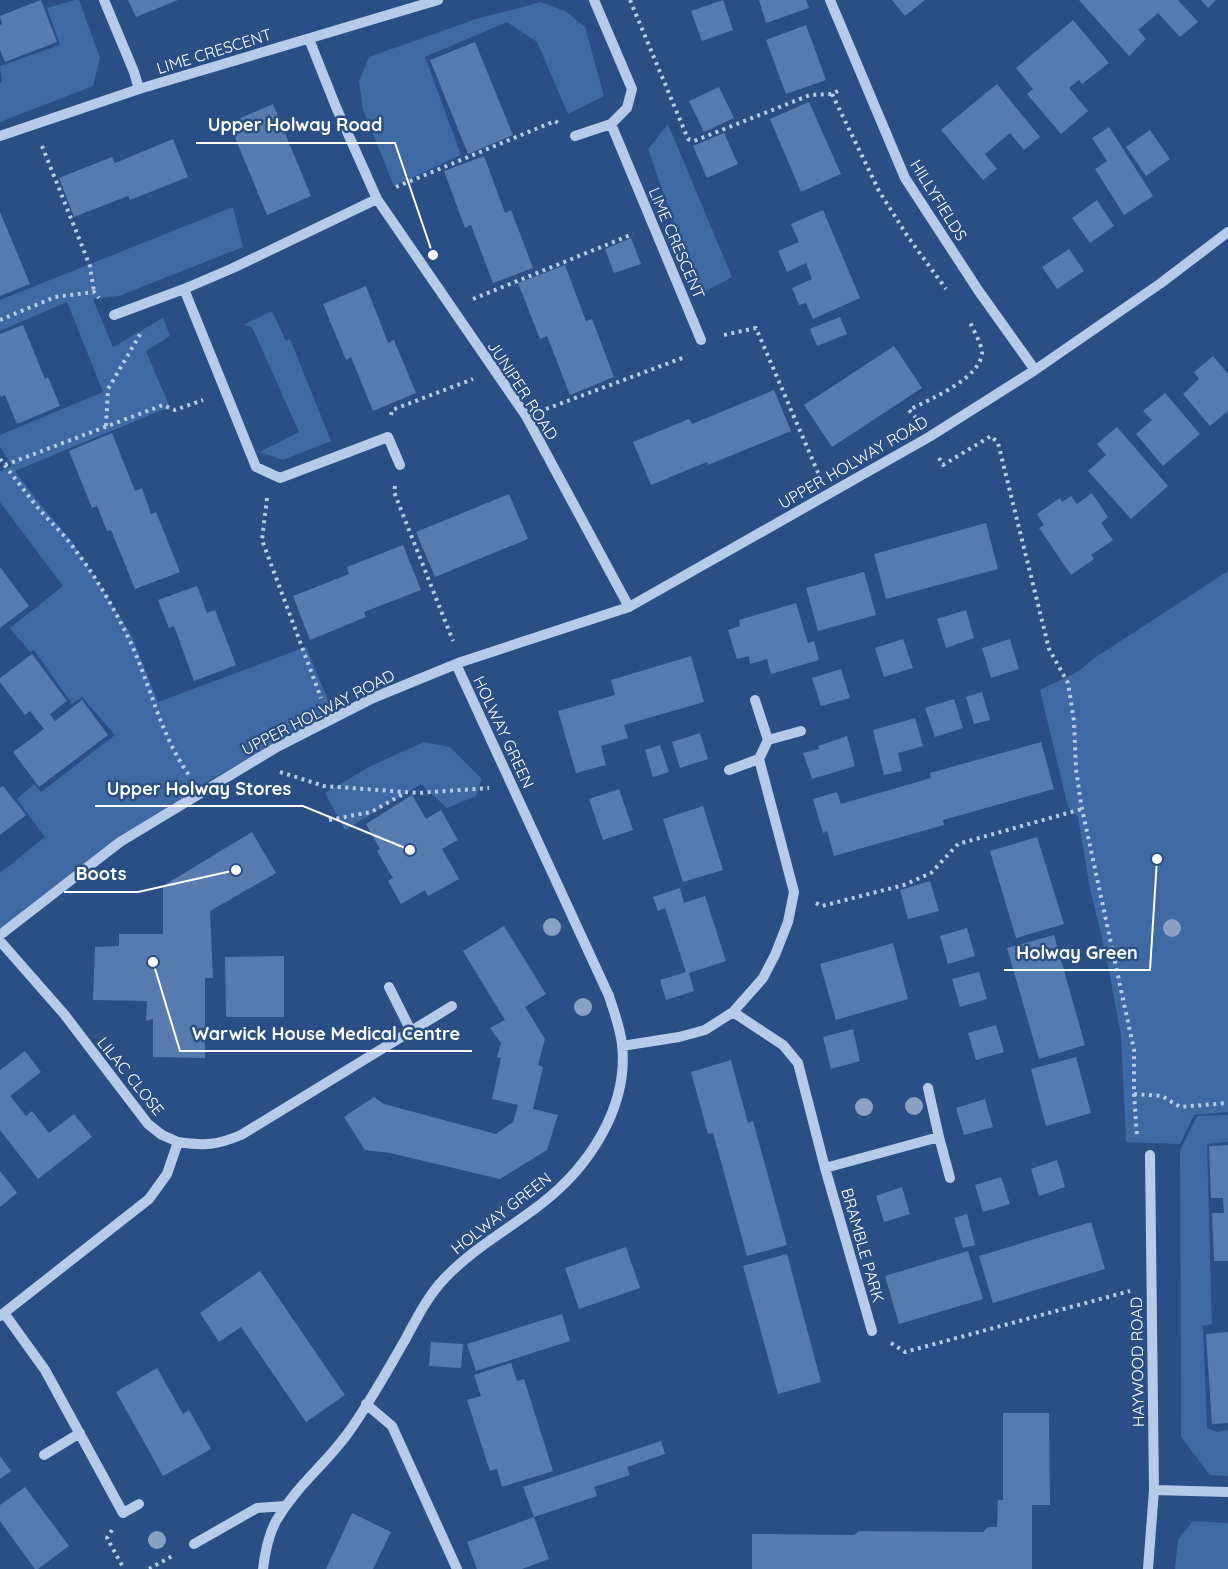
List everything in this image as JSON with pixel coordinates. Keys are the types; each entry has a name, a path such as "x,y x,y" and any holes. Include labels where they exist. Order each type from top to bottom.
{"street":[{"path":"104,0 139,89"},
{"name":"LIME CRESCENT","path":"0,136 139,89 438,0"},
{"path":"575,136 611,124 627,108 632,88 597,2 594,0"},
{"name":"HILLYFIELDS","path":"830,0 904,177 978,290 1035,370"},
{"name":"JUNIPER ROAD","path":"309,39 376,198 526,416 629,607"},
{"name":"LIME CRESCENT","path":"611,124 701,340"},
{"path":"114,315 233,268 376,198"},
{"name":"UPPER HOLWAY ROAD","path":"0,935 120,842 277,747 373,698 458,663 629,607 929,437 1035,370 1161,283 1228,232"},
{"path":"184,289 256,467 280,478 388,437 400,465"},
{"name":"HOLWAY GREEN","path":"263,1569 267,1542 285,1506 303,1482 347,1434 425,1303 443,1280 471,1252 542,1203 586,1160 615,1108 621,1077 622,1046 618,1021 609,996 512,787 458,663"},
{"path":"622,1046 679,1037 705,1030 733,1012 763,978 788,922 794,892 759,759 768,740 754,700"},
{"path":"768,740 801,731"},
{"path":"729,770 759,759"},
{"name":"LILAC CLOSE","path":"0,941 64,1014 148,1124 162,1135 178,1142"},
{"path":"388,987 411,1031"},
{"path":"139,1504 123,1513 45,1370 2,1314 149,1199 167,1174 178,1142 202,1146 221,1143 242,1134 452,1006"},
{"name":"BRAMBLE PARK","path":"733,1012 783,1045 798,1062 825,1168 872,1331"},
{"path":"928,1088 950,1178"},
{"path":"825,1168 939,1137"},
{"name":"HAYWOOD ROAD","path":"1148,1569 1154,1490 1150,1155"},
{"path":"366,1404 392,1426 457,1569"},
{"path":"44,1455 80,1433"},
{"path":"1154,1490 1228,1492"},
{"path":"194,1544 257,1508 285,1506"}],"path":[{"path":"630,0 688,139 694,141 810,95 832,94 879,191 908,237 949,292"},
{"path":"376,198 555,121 575,136"},
{"path":"33,124 90,266 94,292 114,315"},
{"path":"450,308 653,226"},
{"path":"0,320 55,297 94,292"},
{"path":"106,426 108,389 162,297"},
{"path":"968,318 982,350 980,363 970,375 951,388 909,410 929,437 943,465 991,436 998,443 1049,649 1068,683 1082,809 1134,1050 1134,1094 1138,1146 1150,1155"},
{"path":"526,416 690,355 701,340 756,327 827,495"},
{"path":"388,437 392,411 494,371"},
{"path":"5,465 163,405 175,410 225,392"},
{"path":"0,459 72,546 98,583 128,637 174,752 201,792"},
{"path":"400,465 394,492 458,663"},
{"path":"270,473 262,540 329,720"},
{"path":"251,762 324,786 407,792 512,787"},
{"path":"329,820 371,812 407,792"},
{"path":"794,892 822,906 904,885 931,873 958,844 1082,809"},
{"path":"1134,1094 1162,1096 1180,1107 1228,1103"},
{"path":"872,1331 905,1352 1118,1294 1152,1287"},
{"path":"123,1513 107,1538 124,1569"},
{"path":"149,1569 194,1544"}],"shaded area":[{"path":"79,0 100,58 93,86 0,122 0,83 2,82 0,66 60,45 47,8"},
{"path":"541,2 565,11 585,27 604,96 568,114 537,42 507,22 425,57 461,155 394,186 363,110 359,81 369,57 476,19"},
{"path":"668,124 732,277 699,295 648,149"},
{"path":"233,207 243,247 119,296 93,299 113,347 163,318 170,336 146,351 171,410 162,410 15,471 73,543 132,636 158,702 306,647 333,712 203,784 0,936 0,873 45,837 17,799 34,784 41,792 115,735 82,697 72,704 34,650 30,652 10,628 63,586 0,502 0,471 12,466 0,447 0,435 103,392 67,302 0,331 0,300"},
{"path":"272,311 286,341 290,339 331,441 283,460 260,452 299,432 252,327 243,325"},
{"path":"1228,571 1228,1112 1194,1115 1180,1144 1126,1142 1121,1035 1105,950 1090,889 1078,817 1068,807 1040,690 1079,671 1093,659"},
{"path":"424,742 450,747 482,779 476,796 447,808 421,784 345,830 325,793 371,766"},
{"path":"1228,1115 1228,1142 1207,1144 1212,1324 1203,1326 1207,1428 1217,1432 1228,1430 1228,1476 1210,1475 1181,1437 1180,1150 1197,1116"},
{"path":"1193,1521 1228,1523 1228,1569 1175,1569 1178,1540"}],"building":[{"path":"41,0 57,42 5,62 0,50 0,25 2,24 0,16"},
{"path":"128,0 178,0 136,17"},
{"path":"723,0 733,30 702,41 691,11"},
{"path":"759,0 806,0 809,8 766,23"},
{"path":"892,0 925,0 905,16"},
{"path":"1079,0 1178,0 1198,22 1180,37 1158,13 1138,30 1146,39 1129,56"},
{"path":"1201,0 1216,0 1208,8"},
{"path":"1073,20 1109,63 1082,84 1079,80 1069,88 1088,111 1061,134 1027,94 1033,89 1016,68"},
{"path":"806,25 826,80 786,94 766,40"},
{"path":"475,42 513,135 468,154 430,60"},
{"path":"997,84 1040,137 1024,150 1010,133 985,154 997,169 983,180 941,130"},
{"path":"719,87 734,118 704,132 689,101"},
{"path":"809,102 841,174 801,192 770,119"},
{"path":"273,104 311,196 267,215 229,123"},
{"path":"1109,127 1153,196 1124,215 1095,169 1107,161 1092,138"},
{"path":"1150,130 1170,159 1146,176 1126,147"},
{"path":"724,133 738,164 707,178 693,146"},
{"path":"173,139 188,177 130,200 128,196 74,217 59,178 112,157 115,163"},
{"path":"484,156 505,213 511,210 533,268 493,283 471,225 465,228 444,171"},
{"path":"1097,200 1114,226 1090,243 1072,218"},
{"path":"823,210 860,298 813,319 806,303 799,305 792,288 812,279 806,263 787,272 778,251 799,242 791,224"},
{"path":"0,212 30,284 0,296"},
{"path":"631,238 641,264 614,273 605,249"},
{"path":"1069,249 1084,271 1057,289 1042,267"},
{"path":"565,265 586,321 592,319 614,377 570,395 547,336 540,339 518,283"},
{"path":"366,286 388,343 394,340 416,393 373,411 351,357 346,360 323,304"},
{"path":"840,317 847,334 817,346 810,329"},
{"path":"23,325 45,379 48,377 60,406 17,424 5,395 1,397 0,394 0,334"},
{"path":"894,346 922,388 832,447 804,405"},
{"path":"1213,356 1228,374 1228,411 1210,426 1183,394 1199,379 1194,372"},
{"path":"774,390 791,431 708,465 707,462 651,485 633,442 689,419 692,424"},
{"path":"1165,393 1200,434 1163,466 1136,434 1152,420 1143,411"},
{"path":"1117,427 1168,486 1131,519 1088,471 1106,455 1097,444"},
{"path":"112,433 135,491 142,488 151,514 156,512 180,572 135,589 111,530 107,531 97,506 92,508 69,451"},
{"path":"1092,493 1108,517 1101,523 1113,540 1091,555 1094,559 1071,575 1039,528 1044,525 1037,514 1060,498 1062,502 1071,496 1077,504"},
{"path":"509,494 528,539 435,577 416,532"},
{"path":"986,523 998,569 886,599 874,554"},
{"path":"403,545 421,590 364,612 366,617 310,640 293,596 349,574 347,567"},
{"path":"0,567 29,606 0,628"},
{"path":"864,572 876,615 818,631 806,588"},
{"path":"197,586 207,613 215,610 236,665 194,681 174,626 169,628 158,600"},
{"path":"796,603 808,643 814,641 819,660 771,674 767,659 750,664 749,656 737,659 728,630 740,626 739,620"},
{"path":"966,610 974,638 946,648 937,619"},
{"path":"903,639 913,668 884,677 875,648"},
{"path":"1010,639 1019,669 991,678 982,648"},
{"path":"32,654 67,701 50,714 55,721 82,700 108,735 39,787 13,752 44,729 30,711 25,715 0,682 0,678"},
{"path":"691,656 704,702 624,725 628,738 601,746 606,765 576,773 558,711 615,695 611,680"},
{"path":"841,669 850,698 821,706 812,678"},
{"path":"982,692 990,720 974,724 966,697"},
{"path":"954,699 963,728 935,737 925,708"},
{"path":"915,718 923,746 898,753 902,771 884,775 873,730"},
{"path":"700,733 708,759 680,768 672,742"},
{"path":"847,736 855,766 812,779 803,753 819,749 818,746"},
{"path":"1041,742 1054,789 943,820 944,825 834,856 827,831 823,833 813,799 837,792 841,804 931,778 930,773"},
{"path":"660,745 669,772 653,777 645,750"},
{"path":"3,786 26,815 0,835 0,788"},
{"path":"619,789 633,830 603,840 589,799"},
{"path":"412,795 426,819 441,810 458,840 442,849 459,879 428,896 425,890 401,904 388,881 393,878 377,851 380,849 366,824"},
{"path":"703,806 723,870 683,882 663,819"},
{"path":"252,832 276,873 210,911 213,978 205,978 205,1058 153,1057 153,1019 146,1021 147,1001 93,1000 95,947 119,946 119,934 163,934 163,886"},
{"path":"1037,837 1064,924 1016,938 990,851"},
{"path":"930,881 939,911 908,919 900,890"},
{"path":"680,888 684,903 705,896 726,961 689,973 694,991 666,1000 660,980 686,972 665,908 658,911 653,897"},
{"path":"504,926 546,994 525,1007 545,1039 538,1065 543,1067 533,1109 558,1115 547,1150 500,1179 390,1153 365,1150 344,1117 374,1097 384,1104 496,1134 513,1122 518,1105 492,1099 501,1058 497,1057 501,1043 490,1028 505,1020 463,951"},
{"path":"967,928 975,956 948,964 940,936"},
{"path":"1054,935 1085,1045 1039,1059 1007,948"},
{"path":"893,943 908,999 836,1020 820,964"},
{"path":"284,956 284,1017 226,1017 225,957"},
{"path":"979,972 987,999 960,1007 952,979"},
{"path":"996,1025 1004,1052 976,1060 968,1033"},
{"path":"853,1029 860,1061 831,1069 823,1037"},
{"path":"25,1051 41,1072 10,1096 26,1116 32,1111 49,1133 74,1114 92,1137 38,1179 0,1130 0,1070"},
{"path":"1076,1057 1091,1113 1046,1126 1031,1069"},
{"path":"731,1060 748,1123 753,1121 787,1245 747,1256 713,1133 708,1134 691,1072"},
{"path":"985,1099 993,1127 964,1135 956,1108"},
{"path":"1228,1145 1228,1261 1214,1261 1212,1213 1224,1213 1223,1198 1211,1198 1209,1146"},
{"path":"1057,1160 1065,1187 1039,1196 1031,1169"},
{"path":"0,1171 17,1193 0,1207"},
{"path":"1001,1177 1010,1204 983,1212 975,1185"},
{"path":"902,1187 910,1214 884,1222 876,1196"},
{"path":"967,1214 975,1245 963,1248 954,1218"},
{"path":"1091,1222 1105,1269 993,1303 979,1256"},
{"path":"626,1247 640,1288 579,1309 565,1268"},
{"path":"968,1251 983,1299 899,1324 885,1276"},
{"path":"787,1254 821,1382 778,1394 743,1266"},
{"path":"260,1271 345,1395 306,1422 241,1327 219,1342 200,1313"},
{"path":"562,1314 570,1341 476,1371 467,1344"},
{"path":"1228,1332 1228,1423 1212,1424 1206,1334"},
{"path":"431,1342 463,1344 461,1368 429,1366"},
{"path":"511,1363 517,1381 524,1379 553,1471 502,1487 497,1469 490,1471 467,1400 481,1396 474,1375"},
{"path":"157,1368 183,1414 189,1410 211,1449 163,1476 116,1392"},
{"path":"1003,1413 1049,1413 1050,1505 1032,1505 1032,1569 752,1569 752,1534 854,1535 859,1531 983,1532 988,1527 997,1527 998,1500 1003,1500"},
{"path":"661,1441 665,1454 627,1467 630,1475 594,1487 597,1496 534,1517 523,1487"},
{"path":"0,1456 11,1471 0,1479"},
{"path":"25,1487 69,1546 38,1569 35,1569 0,1521 0,1505"},
{"path":"352,1513 391,1532 373,1569 326,1569"},
{"path":"534,1517 549,1559 522,1569 477,1569 467,1542"}],"place":[{"name":"Upper Holway Road","path":"433,255"},
{"name":"Upper Holway Stores","path":"410,850"},
{"name":"Holway Green","path":"1157,859"},
{"name":"Boots","path":"236,870"},
{"name":"Warwick House Medical Centre","path":"153,962"}]}
